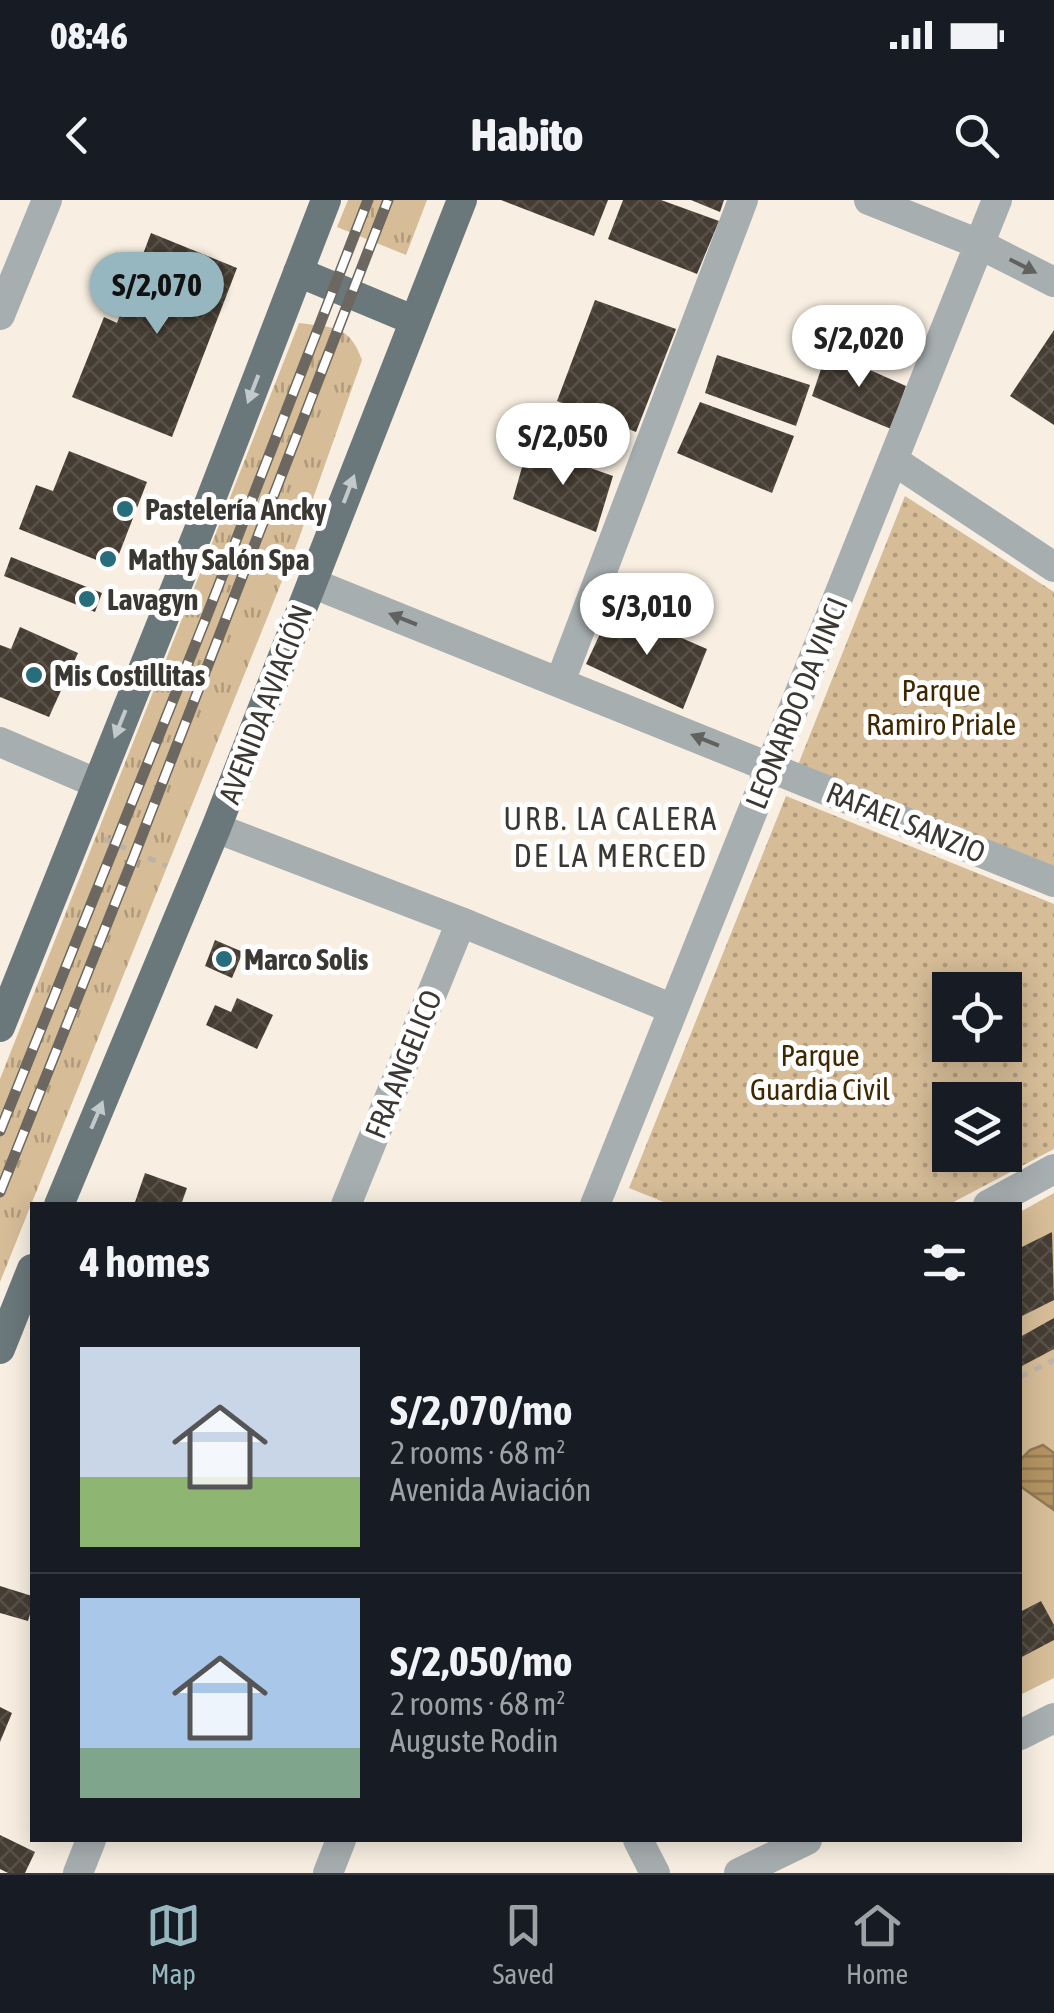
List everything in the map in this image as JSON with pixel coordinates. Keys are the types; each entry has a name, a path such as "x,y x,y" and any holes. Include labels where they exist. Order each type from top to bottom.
{"main road":[{"path":"2,1019 326,200"},
{"name":"AVENIDA AVIACIÓN","path":"60,1202 216,828 462,200"},
{"path":"298,272 413,320"},
{"path":"0,1349 30,1274"}],"street":[{"path":"0,315 47,200"},
{"path":"560,682 744,200"},
{"path":"870,200 979,244 1054,282"},
{"name":"LEONARDO DA VINCI","path":"598,1202 996,200"},
{"path":"893,460 1054,567"},
{"name":"RAFAEL SANZIO","path":"312,582 1054,882"},
{"path":"0,742 96,783"},
{"path":"216,828 673,1009"},
{"name":"FRA ANGELICO","path":"347,1202 461,922"},
{"path":"993,1202 1054,1168"},
{"path":"1022,1734 1054,1718"},
{"path":"78,1873 90,1842"},
{"path":"328,1873 341,1842"},
{"path":"639,1842 655,1873"},
{"path":"740,1873 802,1842"}],"path":[{"path":"78,828 195,879"},
{"path":"1022,1376 1054,1360"}],"green space":[{"path":"348,200 427,200 406,255 337,227"},
{"path":"299,323 338,330 351,340 362,360 298,541 0,1282 0,1079"},
{"name":"Parque Ramiro Priale","path":"905,496 1054,592 1054,874 796,770"},
{"name":"Parque Guardia Civil","path":"786,796 1054,904 1054,1149 1022,1166 1022,1082 932,1082 932,1172 1010,1172 954,1202 664,1202 629,1188"},
{"path":"1054,1193 1054,1678 1022,1694 1022,1211"}],"shaded area":[{"path":"1043,1445 1054,1453 1054,1510 1022,1487 1022,1458"}],"building":[{"path":"501,200 608,200 594,236"},
{"path":"623,200 661,200 719,221 697,274 608,239"},
{"path":"691,200 724,200 720,212"},
{"path":"151,233 237,268 172,437 72,397 104,317 117,323"},
{"path":"595,300 676,329 636,432 557,401"},
{"path":"1054,330 1054,425 1010,396"},
{"path":"827,351 906,386 891,429 812,396"},
{"path":"717,355 810,385 796,426 705,393"},
{"path":"700,402 794,436 772,493 677,453"},
{"path":"528,446 613,476 596,532 513,499"},
{"path":"69,451 147,482 114,567 19,529 36,485 53,491"},
{"path":"11,557 102,593 95,612 4,576"},
{"path":"612,608 707,649 683,709 586,664"},
{"name":"Mis Costillitas","path":"20,627 78,653 49,717 0,697 0,645 11,649"},
{"name":"Marco Solis","path":"215,940 243,952 232,978 205,966"},
{"path":"237,998 273,1015 257,1049 206,1025 215,1005 231,1012"},
{"path":"145,1173 187,1188 182,1202 135,1202"},
{"path":"1052,1232 1054,1300 1022,1316 1022,1247"},
{"path":"1054,1318 1054,1349 1022,1366 1022,1336"},
{"path":"0,1586 30,1595 28,1621 0,1613"},
{"path":"1041,1601 1054,1625 1054,1640 1022,1657 1022,1611"},
{"path":"0,1707 12,1713 0,1742"},
{"path":"0,1835 35,1852 25,1873 0,1869"}],"railway":[{"path":"0,1131 368,200"},
{"path":"0,1192 388,200"}],"place":[{"name":"Pastelería Ancky","path":"125,509"},
{"name":"Mathy Salón Spa","path":"108,559"},
{"name":"Lavagyn","path":"87,599"},
{"name":"Mis Costillitas","path":"34,675"},
{"name":"Marco Solis","path":"224,959"}],"district":[{"name":"URB. LA CALERA DE LA MERCED","path":"611,836"}]}
